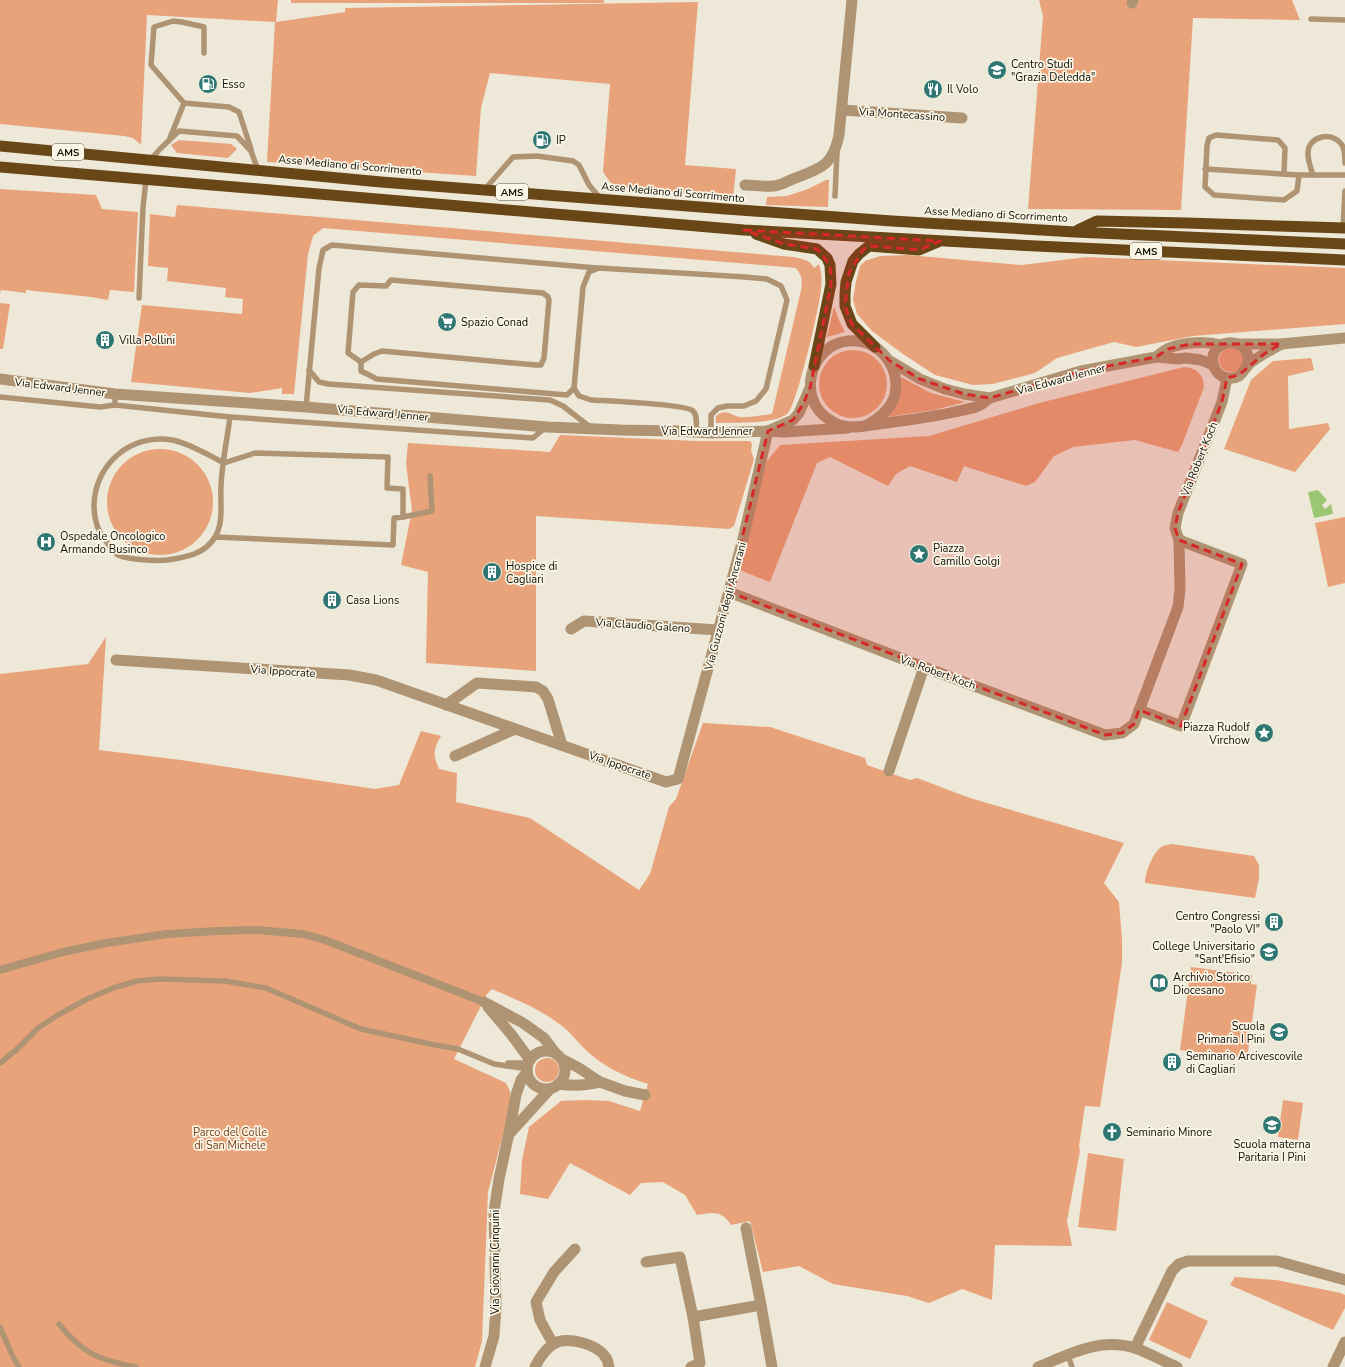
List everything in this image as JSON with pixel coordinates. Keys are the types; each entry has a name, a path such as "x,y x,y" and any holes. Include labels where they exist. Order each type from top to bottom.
{"highway":[{"name":"Asse Mediano di Scorrimento","path":"1,145 485,190 892,221 1075,232 1345,244"},
{"name":"AMS","path":"0,168 744,230 1345,260"},
{"path":"0,176 24,169"},
{"path":"1075,232 1097,221 1344,228"},
{"path":"744,230 784,244 817,249 828,258 831,284 814,366"},
{"path":"875,347 852,324 845,306 846,282 854,261 859,254 869,246 919,250 940,240"}],"street":[{"path":"745,185 774,186 814,171 829,160 836,148 842,110 852,0"},
{"name":"Via Montecassino","path":"842,110 962,118"},
{"path":"1281,344 1264,354 1247,367 1240,376 1234,378 1227,378 1217,372 1213,365 1214,354 1217,349 1226,343 1281,344 1345,338"},
{"name":"Via Edward Jenner","path":"853,428 840,426 828,420 819,411 813,400 810,388 810,377 814,366 822,354 834,345 847,341 862,342 875,347 884,353 890,361 895,373 896,386 894,399 887,410 878,419 867,425"},
{"name":"Via Edward Jenner","path":"1156,357 1168,348 1190,344 1211,342 1222,345"},
{"path":"1238,344 1245,349 1247,353 1247,367"},
{"name":"Via Edward Jenner","path":"0,379 115,400 306,407 547,427 711,433 768,431 784,432 853,428 918,419 980,406 990,398 1081,371 1156,357 1194,359 1213,365"},
{"name":"Via Edward Jenner","path":"890,361 920,379 945,389 990,398"},
{"name":"Via Robert Koch","path":"728,592 1105,734 1122,733 1134,724 1178,607 1180,589 1179,540 1175,528 1178,513 1222,402 1227,378"},
{"name":"Via Edward Jenner","path":"768,431 792,420 799,412 810,388"},
{"name":"Via Guzzoni degli Ancarani","path":"678,779 743,539 768,431"},
{"path":"1139,710 1181,726 1242,564 1179,540"},
{"name":"Via Claudio Galeno","path":"571,629 584,621 718,630"},
{"name":"Via Ippocrate","path":"116,660 349,675 376,680 666,782 678,779"},
{"path":"889,771 924,667"},
{"path":"446,704 477,683 536,687 543,691 548,699 562,745"},
{"path":"456,756 515,729"},
{"path":"0,970 63,952 106,943 167,934 257,930 303,934 325,940 484,1002 523,1023 544,1038 560,1057"},
{"path":"484,1002 511,1034 528,1066 529,1078 538,1087 588,1085 600,1082"},
{"path":"528,1066 534,1056 539,1052 546,1051 560,1057 600,1082 625,1092 645,1095"},
{"name":"Via Giovanni Cinquini","path":"510,1133 554,1086 564,1078 565,1071 560,1057"},
{"name":"Via Giovanni Cinquini","path":"485,1367 494,1336 496,1306 494,1212 516,1095 528,1066"},
{"path":"746,1228 772,1367"},
{"path":"553,1344 540,1320 536,1302 554,1272 575,1249"},
{"path":"646,1262 680,1257 693,1317 700,1363 690,1367"},
{"path":"1135,1348 1172,1271 1178,1264 1188,1261 1276,1261 1345,1280"},
{"path":"693,1317 761,1305"},
{"path":"535,1367 540,1358 553,1344 567,1340 578,1341 598,1350 606,1358 609,1367"},
{"path":"1333,1367 1345,1342"},
{"path":"1038,1367 1082,1349 1107,1344 1135,1348 1177,1367"}],"lane":[{"path":"1311,19 1345,20"},
{"path":"204,53 204,27 182,22 173,22 154,27 151,65 184,103 228,106 239,112 258,170"},
{"path":"169,140 184,103"},
{"path":"150,160 179,131 237,136 251,151"},
{"path":"1284,174 1285,148 1278,140 1216,135 1209,138 1204,187 1214,195 1284,200 1297,191 1299,175"},
{"path":"1313,176 1308,159 1308,150 1312,143 1318,138 1328,136 1340,142 1344,150 1345,163"},
{"path":"835,196 838,141"},
{"path":"485,190 513,157 537,156 573,161 579,165 590,185 601,199"},
{"path":"1205,169 1313,176 1345,175"},
{"path":"139,298 143,207 146,180"},
{"path":"1344,228 1345,191"},
{"path":"306,407 319,268 323,250 332,245 599,268 767,279 781,286 787,300 766,390 756,401 744,406 728,406 718,408 712,414 711,433"},
{"path":"599,268 589,272 583,287 574,388 579,396 591,400 674,406 692,409 696,414 696,432"},
{"path":"361,362 382,351 541,365 544,358 549,300 543,293 391,280 386,286 359,285 353,292 348,352 361,362 362,371 377,378 567,395 574,388"},
{"path":"309,370 319,382 328,384 550,400 563,406 591,429"},
{"path":"0,397 100,407 115,400 230,417 533,438 547,427"},
{"path":"230,417 224,463 221,486 221,518 215,537 202,552 183,558 158,561 135,559 117,554 100,534 94,514 94,493 102,474 114,457 131,445 151,439 172,440 191,447 224,463 255,453 388,457 387,488 403,489 403,517"},
{"path":"215,537 393,545 394,518 432,511 430,476"},
{"path":"0,1063 16,1050 38,1028 86,999 113,988 137,981 158,979 225,981 266,988 361,1029 435,1046 458,1049 494,1064 528,1066"},
{"path":"59,1324 80,1346 94,1356 136,1367"},
{"path":"0,1327 19,1367"},
{"path":"1068,1355 1072,1367"}],"highlighted area":[{"path":"744,230 940,241 919,250 869,246 863,250 849,273 845,306 852,324 890,361 920,379 964,394 990,398 1081,371 1156,357 1168,349 1190,344 1281,344 1264,354 1239,375 1227,378 1222,402 1178,513 1175,528 1179,540 1242,564 1181,726 1139,710 1134,724 1122,733 1105,735 729,592 768,431 793,420 803,404 810,388 831,284 830,265 817,249 784,244"}],"green space":[{"path":"0,0 278,0 276,22 345,12 345,8 698,2 685,165 736,169 733,198 613,186 603,172 610,84 490,73 481,108 476,176 267,162 275,22 147,15 141,145 133,138 124,136 0,124"},
{"path":"291,0 604,0 604,3 291,3"},
{"path":"1039,0 1292,0 1300,20 1193,18 1181,210 1028,209 1043,16"},
{"path":"179,140 231,144 237,149 228,158 177,153 171,145"},
{"path":"829,180 828,207 766,205 767,197 787,196 808,189"},
{"path":"0,189 96,195 102,209 138,212 134,292 110,290 108,300 26,290 26,293 1,290 0,294"},
{"path":"177,205 793,257 808,261 814,268 819,264 822,276 820,299 797,392 788,413 782,417 765,421 716,423 716,416 723,412 740,417 772,414 802,286 801,276 796,268 323,228 313,236 308,254 294,394 282,394 282,388 250,393 131,382 142,305 242,314 243,299 225,297 226,288 167,281 168,268 148,266 150,214 175,217"},
{"path":"908,255 1022,265 1087,257 1345,268 1345,324 1193,336 1136,347 1114,342 1057,358 1035,373 993,384 973,385 935,375 872,331 857,314 853,299 860,266 865,261 880,256"},
{"path":"0,303 10,304 3,349 0,349"},
{"path":"834,306 845,332 827,337"},
{"path":"1231,348 1240,351 1243,360 1240,369 1231,372 1222,369 1219,360 1222,351"},
{"path":"853,350 866,353 877,360 884,371 887,384 884,397 877,408 866,415 853,418 840,415 829,408 822,397 819,384 822,371 829,360 840,353"},
{"path":"1311,358 1314,370 1288,376 1289,429 1328,423 1330,429 1295,472 1224,449 1251,380 1273,361"},
{"path":"1184,367 1196,370 1201,375 1204,382 1204,387 1178,452 1135,440 1073,447 1054,456 1035,482 1026,486 964,466 957,482 910,466 896,474 888,486 830,457 817,463 770,582 742,571 739,568 767,461 780,445 929,436 1039,403"},
{"path":"901,377 931,393 965,402 934,410 887,417 898,398"},
{"path":"560,435 698,441 750,441 752,444 751,451 754,459 734,526 729,529 536,516 536,671 426,663 428,572 401,565 412,510 406,464 408,443 550,452"},
{"path":"160,449 180,453 198,464 209,482 213,502 209,522 198,540 180,551 160,555 140,551 122,540 111,522 107,502 111,482 122,464 140,453"},
{"path":"1345,517 1345,583 1328,587 1315,523"},
{"name":"Parco del Colle di San Michele","path":"106,637 99,750 181,760 375,789 399,785 421,731 441,736 436,745 435,756 439,769 457,773 456,802 530,818 639,890 650,874 669,807 676,799 703,723 770,727 865,758 867,765 910,780 917,778 970,798 1124,843 1104,883 1119,902 1122,963 1100,1107 1085,1106 1079,1146 1080,1151 1067,1221 1072,1246 995,1245 992,1300 962,1289 929,1303 907,1296 833,1284 799,1266 763,1272 750,1221 731,1225 728,1220 720,1214 707,1213 697,1215 685,1195 663,1182 641,1183 630,1195 570,1163 548,1199 520,1194 522,1160 529,1127 561,1101 609,1101 640,1111 648,1084 608,1067 583,1048 562,1026 526,1004 492,989 487,994 454,1059 506,1083 510,1091 510,1108 488,1192 482,1341 475,1367 0,1367 0,674 88,664"},
{"path":"1172,844 1254,856 1259,865 1259,878 1255,898 1145,883 1148,868 1156,852 1163,846"},
{"path":"1191,967 1252,975 1251,984 1257,985 1247,1059 1180,1050"},
{"path":"542,1058 552,1058 559,1065 559,1075 552,1082 542,1082 535,1075 535,1065"},
{"path":"1283,1100 1303,1103 1298,1140 1278,1137"},
{"path":"1088,1153 1124,1159 1116,1231 1078,1227"},
{"path":"1235,1277 1276,1280 1341,1293 1345,1295 1345,1308 1333,1330 1230,1285"},
{"path":"1167,1302 1208,1321 1190,1359 1149,1340"}],"shaded area":[{"path":"1318,490 1327,500 1322,505 1325,509 1331,504 1333,514 1314,518 1308,492"}],"place":[{"name":"Centro Studi \"Grazia Deledda\"","path":"997,70"},
{"name":"Esso","path":"208,84"},
{"name":"Il Volo","path":"933,89"},
{"name":"IP","path":"542,140"},
{"name":"Spazio Conad","path":"447,322"},
{"name":"Villa Pollini","path":"105,340"},
{"name":"Ospedale Oncologico Armando Businco","path":"46,542"},
{"name":"Piazza Camillo Golgi","path":"919,554"},
{"name":"Hospice di Cagliari","path":"492,572"},
{"name":"Casa Lions","path":"332,600"},
{"name":"Piazza Rudolf Virchow","path":"1264,733"},
{"name":"Centro Congressi \"Paolo VI\"","path":"1274,922"},
{"name":"College Universitario \"Sant'Efisio\"","path":"1269,952"},
{"name":"Archivio Storico Diocesano","path":"1159,983"},
{"name":"Scuola Primaria I Pini","path":"1279,1032"},
{"name":"Seminario Arcivescovile di Cagliari","path":"1172,1062"},
{"name":"Scuola materna Paritaria I Pini","path":"1272,1125"},
{"name":"Seminario Minore","path":"1112,1132"}]}
